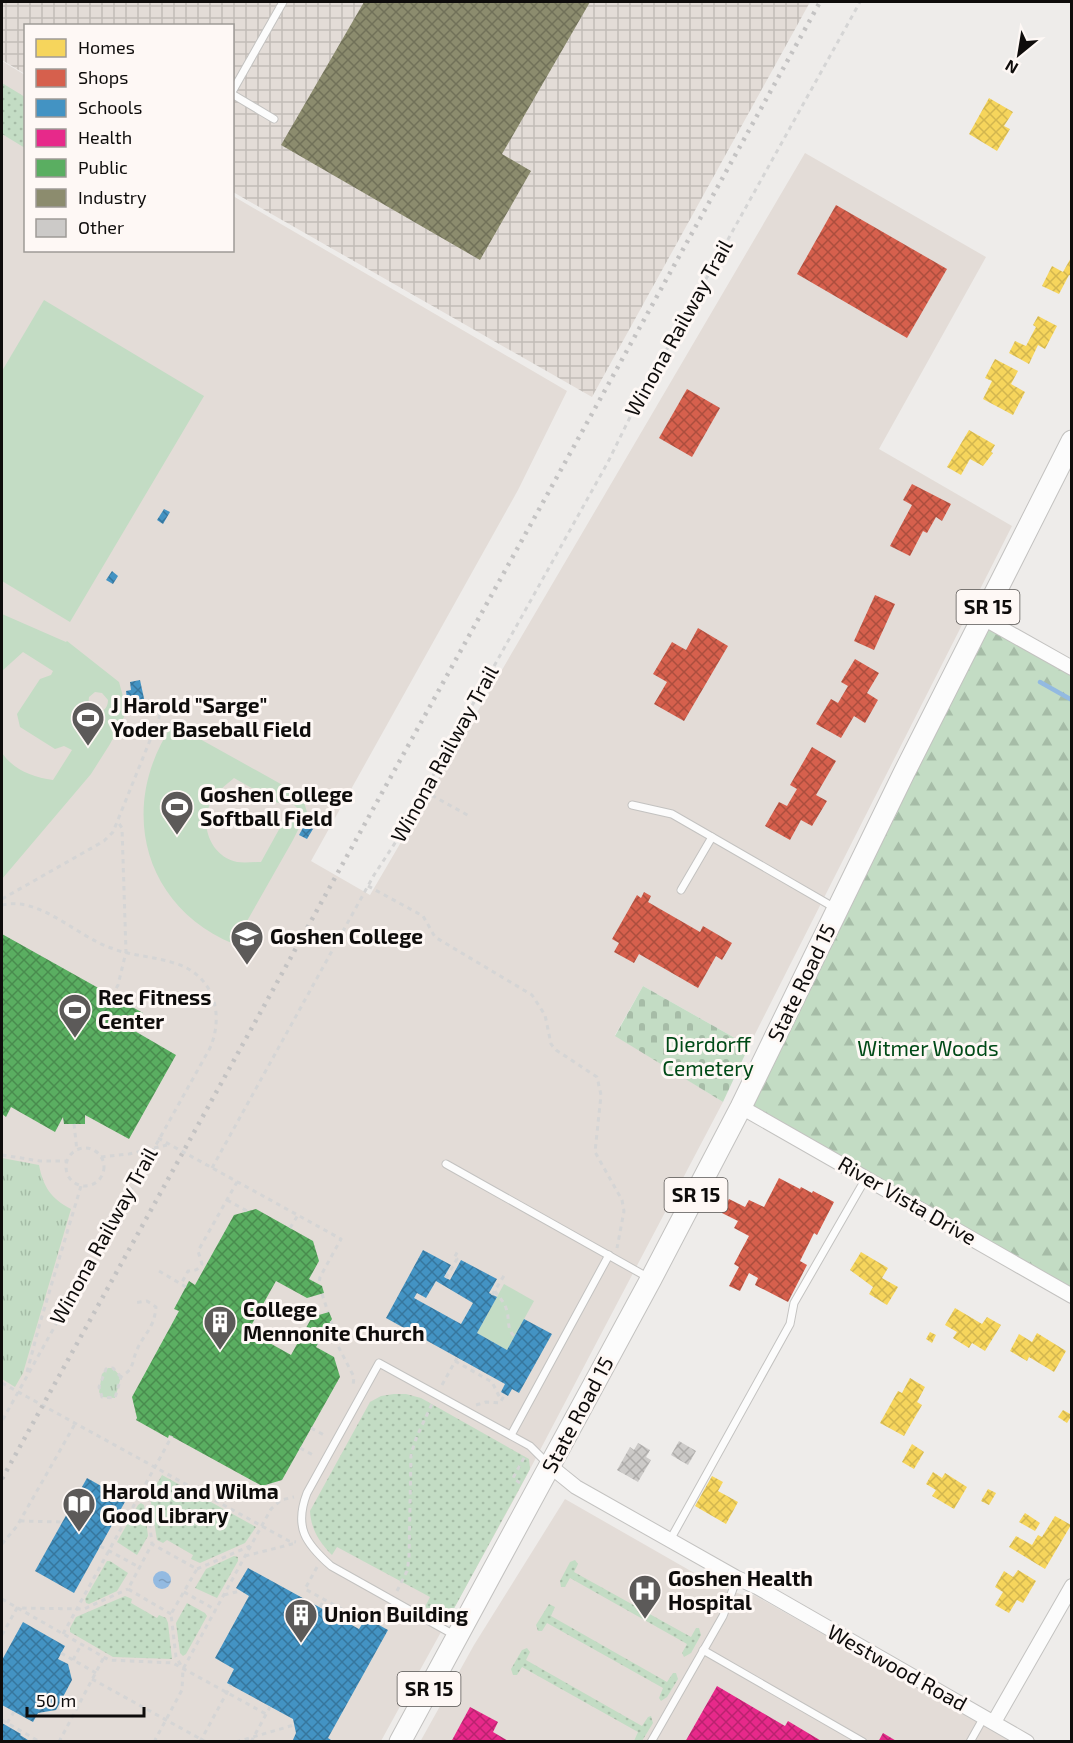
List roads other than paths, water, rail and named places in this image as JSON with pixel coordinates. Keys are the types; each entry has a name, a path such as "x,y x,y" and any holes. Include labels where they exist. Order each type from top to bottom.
{"main road":[{"name":"State Road 15","path":"400,1742 651,1280 741,1107 1071,441"}],"street":[{"path":"983,618 1071,668"},
{"name":"River Vista Drive","path":"741,1107 1071,1296"},
{"name":"Westwood Road","path":"550,1466 576,1487 757,1587 1021,1740"},
{"path":"989,1720 1071,1586"}],"lane":[{"path":"234,89 283,2"},
{"path":"234,94 274,119"},
{"path":"632,805 672,814 837,910"},
{"path":"681,890 712,837"},
{"path":"446,1164 651,1280"},
{"path":"670,1540 790,1324 794,1303 866,1178"},
{"path":"511,1436 611,1257"},
{"path":"458,1637 331,1566 318,1555 300,1525 301,1508 307,1493 379,1363 530,1446 550,1466"},
{"path":"651,1742 723,1616 737,1578"},
{"path":"703,1650 863,1742"},
{"path":"970,1742 989,1720"}],"water":[{"path":"162,1571 168,1574 171,1580 168,1586 162,1589 156,1586 153,1580 156,1574"}],"waterway":[{"path":"1040,682 1072,700"}],"railway":[{"path":"2,1479 820,2"}],"place":[{"name":"J Harold \"Sarge\" Yoder Baseball Field","path":"88,747"},
{"name":"Goshen College Softball Field","path":"177,836"},
{"name":"Goshen College","path":"247,966"},
{"name":"Rec Fitness Center","path":"75,1039"},
{"name":"College Mennonite Church","path":"220,1351"},
{"name":"Harold and Wilma Good Library","path":"79,1533"},
{"name":"Goshen Health Hospital","path":"645,1620"},
{"name":"Union Building","path":"301,1644"}],"park label":[{"name":"Witmer Woods","path":"928,1049"},
{"name":"Dierdorff Cemetery","path":"708,1057"}]}
